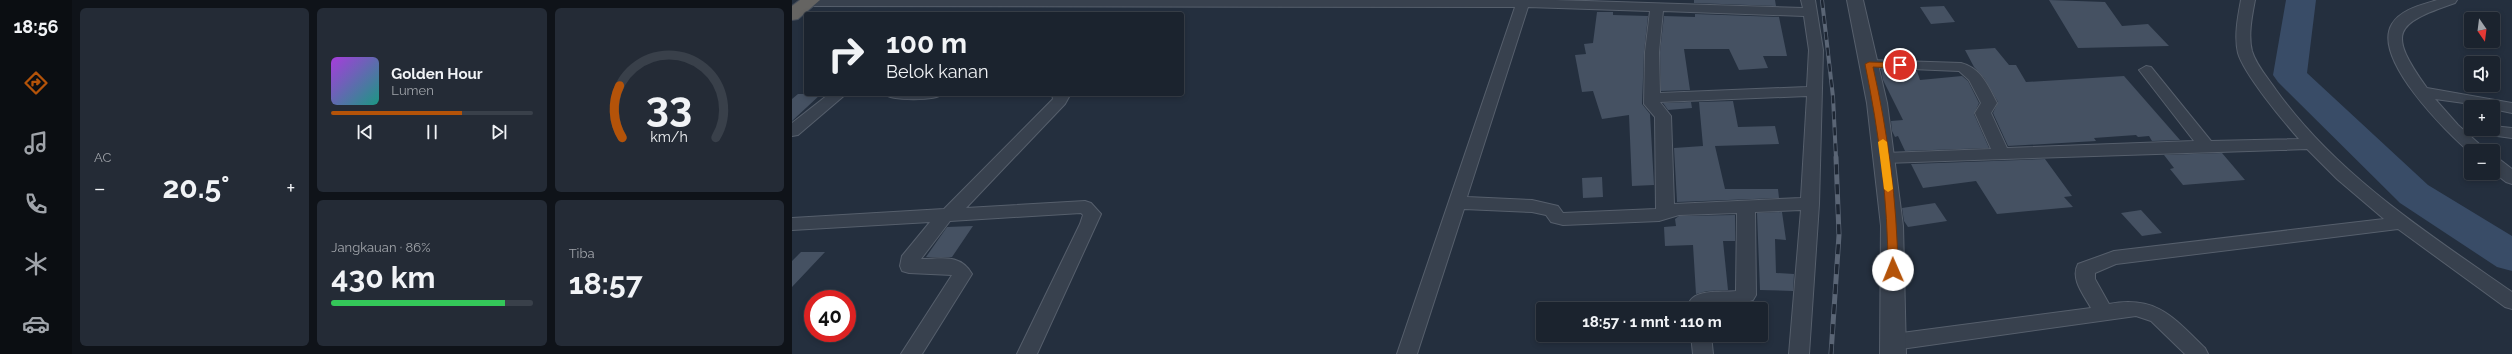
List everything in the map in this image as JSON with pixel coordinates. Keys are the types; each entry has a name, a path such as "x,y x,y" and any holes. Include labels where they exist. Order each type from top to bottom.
{"highway":[{"path":"792,15 810,1"}],"street":[{"path":"1855,0 1877,103 1885,158 1892,226 1894,348 2085,317 2127,307 2149,310 2159,316 2198,354"},
{"path":"2248,0 2245,15 2245,52 2279,107 2313,144 2399,224 2512,302"},
{"path":"2450,0 2414,13 2398,24 2393,36 2399,54 2422,92 2450,126 2471,144"},
{"path":"810,1 1524,2 1657,8 1809,6 1816,50 1810,204 1799,354"},
{"path":"940,12 952,2"},
{"path":"1407,354 1524,2"},
{"path":"1657,8 1652,52 1652,98 1654,108 1663,116 1665,214"},
{"path":"1869,64 1960,67 1968,70 1975,76 1989,103 1983,113 2002,155"},
{"path":"2146,70 2206,146"},
{"path":"1652,98 1814,91"},
{"path":"2422,92 2512,108"},
{"path":"792,131 836,96"},
{"path":"910,354 962,274 955,266 909,266 909,261 948,214 1060,101 1062,96"},
{"path":"2450,126 2464,128"},
{"path":"2500,132 2512,133"},
{"path":"1885,158 2002,155 2206,146 2313,144"},
{"path":"2500,169 2512,178"},
{"path":"1457,203 1532,206 1552,210 1557,218 1563,219 1665,214 1678,209 1810,204"},
{"path":"1702,302 1705,300 1736,299 1746,295 1746,206"},
{"path":"792,224 1085,207 1092,214 1027,354"},
{"path":"2104,313 2085,278 2085,268 2096,262 2114,258 2399,224"},
{"path":"1702,342 1703,354"}],"building":[{"path":"1694,0 1775,0 1776,6 1694,3"},
{"path":"2049,0 2105,2 2122,26 2148,24 2169,46 2078,48"},
{"path":"1944,6 1955,22 1931,24 1920,7"},
{"path":"1597,12 1613,12 1613,15 1648,16 1644,52 1642,104 1650,114 1654,185 1632,186 1629,115 1602,119 1593,91 1582,92 1575,55 1586,54 1584,44 1593,43"},
{"path":"1695,14 1779,17 1787,56 1763,56 1768,68 1739,70 1729,49 1684,49 1690,90 1661,91 1660,52 1664,16 1695,17"},
{"path":"1995,48 2009,65 2016,65 2026,82 2124,76 2180,140 2152,141 2149,136 2138,137 2136,135 2094,138 2096,141 2008,146 1993,113 1998,102 1984,78 1974,67 1965,50"},
{"path":"1881,69 1917,71 1920,80 1962,76 1968,81 1979,103 1974,114 1989,148 1905,151 1898,136 1895,137 1892,131 1891,121 1903,120 1883,80"},
{"path":"798,94 804,94 804,96 819,96 792,121 792,99"},
{"path":"1733,101 1738,127 1775,126 1779,144 1715,146 1725,189 1778,189 1779,198 1677,202 1674,148 1703,146 1699,102"},
{"path":"1691,102 1692,108 1668,110 1663,103"},
{"path":"2222,153 2245,180 2183,185 2170,169 2174,168 2164,155"},
{"path":"2045,159 2072,196 2064,197 2073,207 1997,214 1976,181 1923,188 1911,164"},
{"path":"1602,177 1603,197 1583,198 1582,178"},
{"path":"1935,203 1947,221 1908,227 1904,221 1902,208"},
{"path":"2141,210 2162,233 2142,236 2121,213"},
{"path":"1782,212 1786,240 1775,239 1776,273 1794,274 1793,291 1760,290 1757,213"},
{"path":"1735,215 1735,241 1723,241 1728,290 1707,291 1696,294 1693,245 1665,246 1664,227 1676,226 1675,219 1679,216"},
{"path":"973,226 952,257 926,257 947,227"},
{"path":"801,252 825,252 792,287 792,261"}],"waterway":[{"path":"2301,0 2290,75 2414,194 2512,256"}],"railway":[{"path":"1822,0 1833,97 1836,158"},
{"path":"1831,354 1839,235 1836,157"}],"slow traffic":[{"path":"1883,142 1888,189"}],"route":[{"path":"1893,270 1892,226 1885,158 1877,103 1869,64 1900,65"}]}
